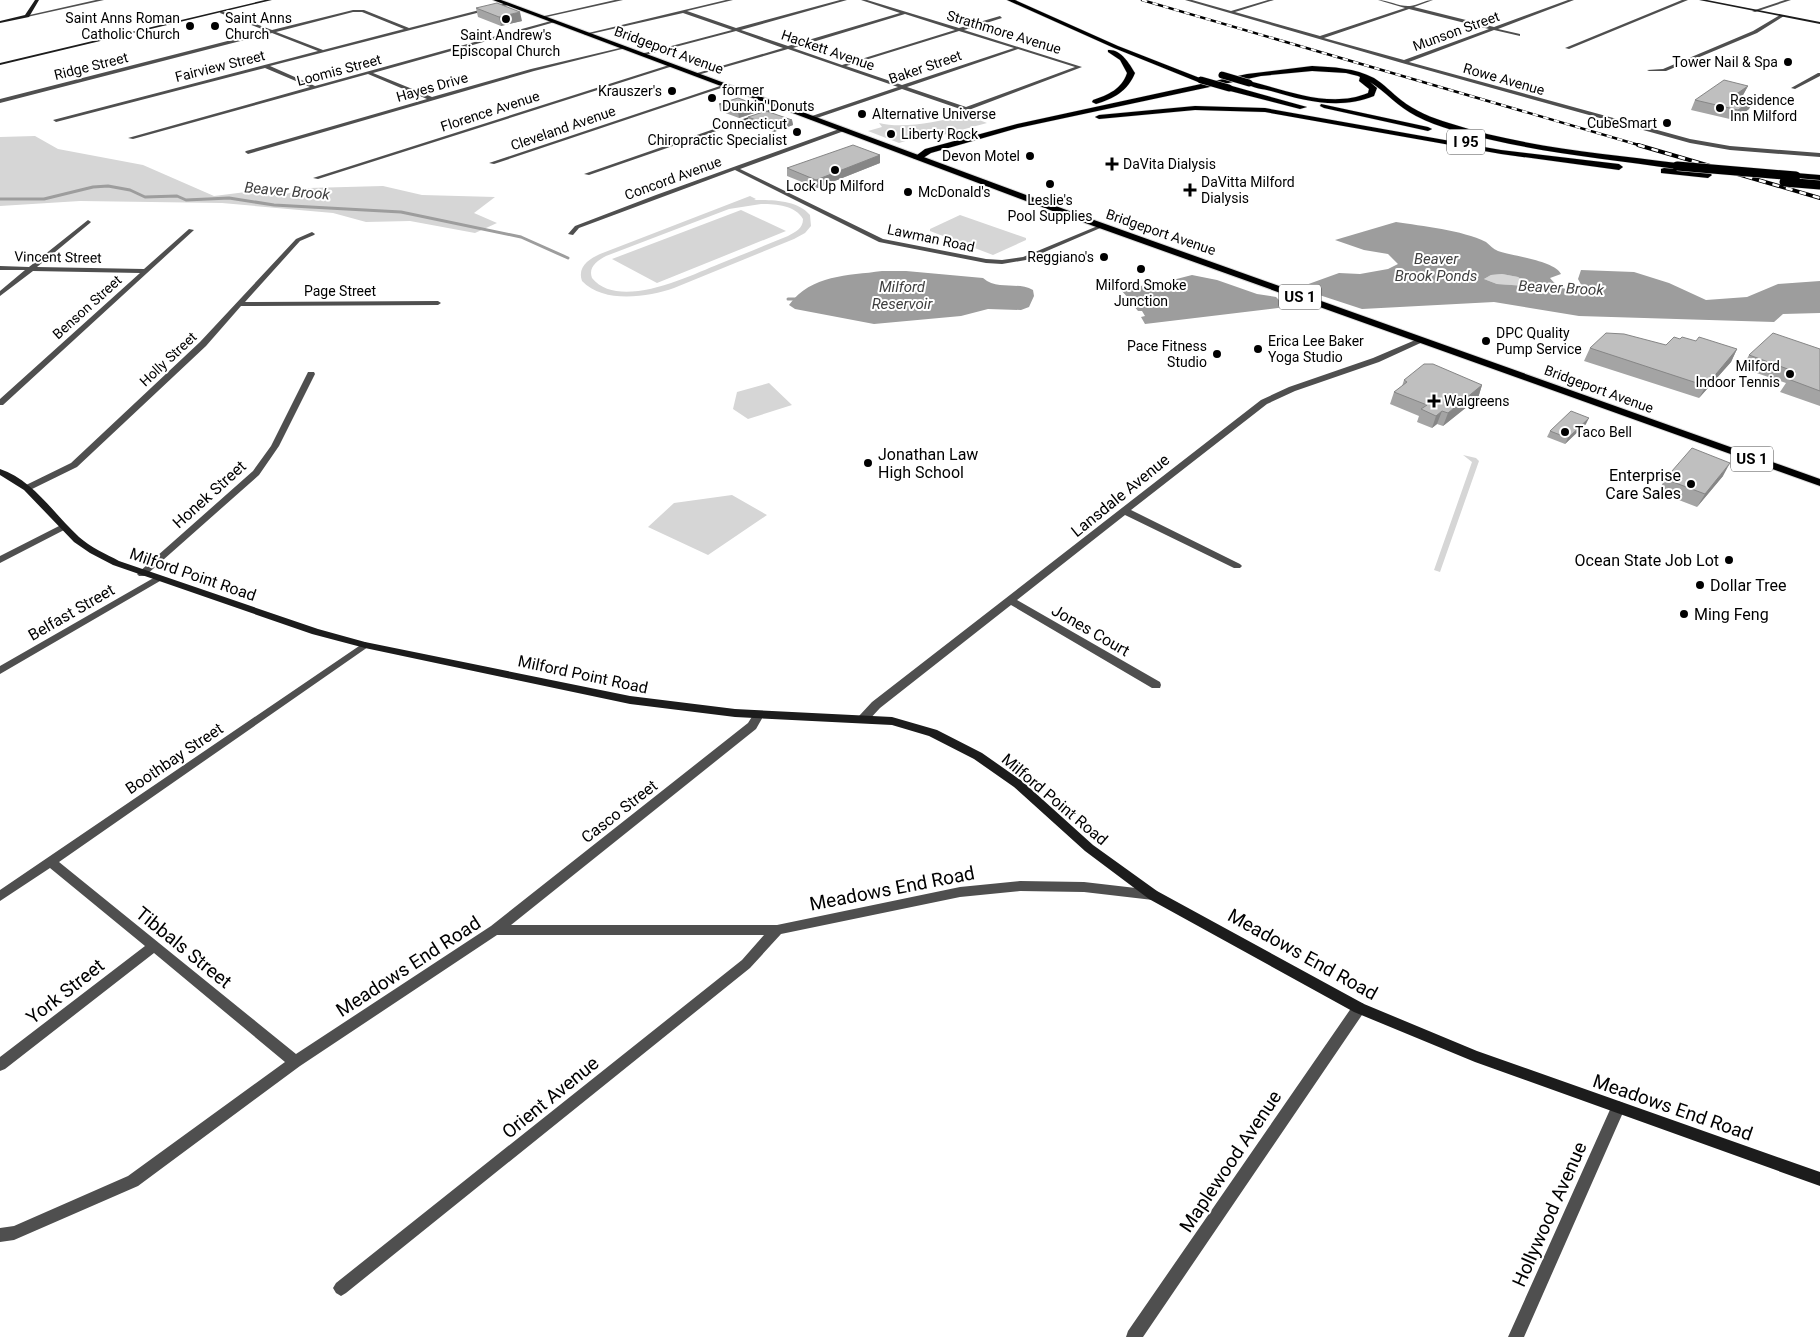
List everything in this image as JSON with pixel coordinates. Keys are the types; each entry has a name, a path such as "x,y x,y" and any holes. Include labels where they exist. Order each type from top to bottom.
{"highway":[{"name":"I 95","path":"1010,0 1156,64 1201,80 1348,118 1462,141 1570,159 1708,175 1820,185"},
{"name":"I 95","path":"1025,0 1133,48 1178,65 1240,85 1357,114 1445,132 1560,151 1677,166 1820,178"},
{"path":"917,158 928,151 1106,99 1128,82 1131,73 1127,64 1122,59 1074,29"},
{"path":"1178,65 1196,69"},
{"path":"1017,126 1272,71 1314,68 1346,72 1369,79 1404,106 1418,114 1466,130 1530,144 1677,166"},
{"path":"986,141 1012,132 1108,108 1277,73 1309,70 1344,74 1365,81 1373,91 1368,96 1358,99 1333,101 1317,99 1250,83 1222,75 1213,75"},
{"path":"917,158 933,156 1053,125 1114,115 1195,108 1249,109 1288,114 1534,157 1708,175"}],"main road":[{"path":"0,22 27,16 37,0"},
{"path":"0,64 270,0"},
{"name":"Bridgeport Avenue","path":"496,0 1102,226 1820,483"},
{"path":"1701,0 1820,23"},
{"name":"Milford Point Road","path":"0,471 28,488 63,527 93,551 142,574 315,632 366,645 630,700 759,715 892,721 922,729 946,738 978,756 1018,784 1089,848 1153,895"},
{"name":"Meadows End Road","path":"1153,895 1359,1008 1475,1056 1820,1179"}],"street":[{"path":"27,16 102,0"},
{"path":"542,17 621,0"},
{"path":"586,34 731,0"},
{"path":"643,56 845,0"},
{"name":"Strathmore Avenue","path":"863,0 1080,67 966,109"},
{"name":"Rowe Avenue","path":"1187,0 1690,141 1730,148 1820,155"},
{"path":"1231,12 1272,0"},
{"path":"1380,0 1518,35"},
{"path":"1320,38 1431,0"},
{"name":"Munson Street","path":"1404,62 1572,0"},
{"path":"1567,48 1686,0"},
{"path":"1754,10 1789,0"},
{"name":"Fairview Street","path":"56,120 508,3"},
{"name":"Ridge Street","path":"0,101 345,13 363,11 408,29"},
{"name":"Hackett Avenue","path":"682,11 966,109"},
{"path":"221,12 322,51"},
{"path":"696,75 904,13"},
{"path":"1649,70 1664,70 1755,32 1782,16"},
{"path":"842,66 1000,17"},
{"name":"Loomis Street","path":"131,138 554,22"},
{"name":"Hayes Drive","path":"248,152 533,70 624,48"},
{"name":"Baker Street","path":"812,118 1018,48"},
{"path":"265,66 315,88"},
{"name":"Florence Avenue","path":"316,178 670,66"},
{"path":"369,73 432,99"},
{"path":"1793,88 1820,74"},
{"name":"Cleveland Avenue","path":"492,164 726,86"},
{"path":"587,174 783,107"},
{"name":"Concord Avenue","path":"571,234 577,227 842,130"},
{"name":"Lawman Road","path":"736,168 889,244 986,262 1024,259 1102,226"},
{"path":"0,294 88,222"},
{"name":"Benson Street","path":"0,403 191,230"},
{"name":"Holly Street","path":"28,488 74,465 203,344 242,304 298,240 312,234"},
{"name":"Vincent Street","path":"0,268 145,271"},
{"name":"Page Street","path":"242,304 438,303"},
{"name":"Lansdale Avenue","path":"863,719 876,705 1011,601 1202,449 1272,397 1376,360 1423,340"},
{"name":"Honek Street","path":"142,574 256,474 275,446 311,374"},
{"path":"1125,511 1237,566"},
{"path":"0,560 63,527"},
{"name":"Belfast Street","path":"0,671 157,579"},
{"name":"Jones Court","path":"1011,601 1156,685"},
{"name":"Boothbay Street","path":"0,896 366,645"},
{"name":"Casco Street","path":"495,930 752,726 759,715"},
{"name":"Tibbals Street","path":"50,861 295,1062"},
{"name":"Meadows End Road","path":"0,1235 14,1233 133,1181 295,1062 495,930 777,930 960,892 990,888 1056,886 1153,895"},
{"name":"Orient Avenue","path":"341,1288 746,964 777,930"},
{"name":"York Street","path":"0,1065 154,946"},
{"name":"Maplewood Avenue","path":"1134,1337 1359,1008"},
{"name":"Hollywood Avenue","path":"1516,1337 1618,1108"}],"shaded area":[{"path":"961,113 987,123 939,136 925,135 899,143 868,131 882,127 879,123 888,125 920,124 960,116"},
{"path":"35,136 58,149 143,165 214,196 261,190 278,196 309,188 383,186 422,195 495,197 474,213 497,223 475,233 410,221 366,222 333,213 222,203 80,201 0,206 0,137"},
{"path":"750,196 756,199 754,200 792,204 805,210 810,215 811,226 805,233 794,239 674,288 652,294 614,296 591,288 582,281 581,272 588,261 600,254","holes":["761,204 785,206 800,214 803,219 800,228 788,236 690,276 654,288 619,291 604,287 592,278 592,268 606,256 729,209"]},
{"path":"741,210 786,231 657,283 612,259"},
{"path":"960,215 1026,238 1026,240 993,255 930,231 930,229"},
{"path":"1502,274 1518,277 1525,282 1526,286 1497,284 1484,279 1491,275"},
{"path":"769,383 792,405 748,419 733,409 737,392"},
{"path":"1463,455 1476,458 1479,461 1440,572 1434,570 1472,462"},
{"path":"732,495 767,515 708,555 648,527 674,503"}],"water":[{"name":"Beaver Brook Ponds","path":"1396,222 1454,231 1486,242 1498,251 1551,266 1561,274 1550,278 1553,282 1565,289 1574,290 1584,290 1578,279 1581,270 1634,272 1669,283 1706,300 1747,297 1778,284 1820,281 1820,313 1783,314 1774,322 1579,316 1494,302 1362,309 1301,289 1303,286 1339,273 1360,274 1388,269 1398,264 1388,254 1364,250 1335,240","holes":["1502,274 1518,277 1525,282 1526,286 1497,284 1484,279 1491,275"]},
{"name":"Milford Reservoir","path":"882,271 906,271 983,278 995,284 1027,287 1033,290 1034,296 1029,307 1021,310 988,309 961,316 874,324 795,309 789,305 808,287 819,282 831,278"},
{"path":"1192,275 1217,280 1257,294 1276,297 1286,307 1145,324 1141,317 1145,316 1142,311 1138,311 1128,302 1131,301 1120,289 1161,283"}],"building":[{"path":"497,3 520,12 499,17 476,8"},
{"path":"1724,80 1748,86 1735,95 1753,99 1738,110 1695,100"},
{"path":"738,98 757,105 738,111 719,104"},
{"path":"766,111 792,120 774,127 748,117"},
{"path":"853,145 880,155 816,180 787,168"},
{"path":"1606,333 1624,334 1666,345 1674,337 1696,341 1699,337 1737,349 1706,386 1590,348"},
{"path":"1773,333 1820,349 1820,391 1788,379 1796,372 1749,355"},
{"path":"1424,364 1433,364 1482,385 1448,413 1442,411 1436,416 1421,409 1427,405 1394,392 1407,382 1404,380"},
{"name":"Taco Bell","path":"1571,411 1589,418 1568,438 1550,431"},
{"path":"1692,448 1730,463 1705,494 1665,479"}],"waterway":[{"name":"Beaver Brook","path":"0,199 44,199 93,187 108,186 130,190 145,197 177,196 186,200 229,198 274,205 401,212 521,237 568,258"},
{"name":"Beaver Brook","path":"788,299 799,299"}],"railway":[{"path":"1142,0 1642,146"},
{"path":"1638,145 1820,198"}],"place":[{"name":"Saint Andrew's Episcopal Church","path":"506,19"},
{"name":"Saint Anns Roman Catholic Church","path":"190,26"},
{"name":"Saint Anns Church","path":"215,26"},
{"name":"Tower Nail & Spa","path":"1788,62"},
{"name":"Krauszer's","path":"672,91"},
{"name":"former Dunkin' Donuts","path":"712,98"},
{"name":"Residence Inn Milford","path":"1720,108"},
{"name":"Alternative Universe","path":"862,114"},
{"name":"CubeSmart","path":"1667,123"},
{"name":"Connecticut Chiropractic Specialist","path":"797,132"},
{"name":"Liberty Rock","path":"891,134"},
{"name":"Devon Motel","path":"1030,156"},
{"name":"DaVita Dialysis","path":"1112,164"},
{"name":"Lock Up Milford","path":"835,170"},
{"name":"Leslie's Pool Supplies","path":"1050,184"},
{"name":"DaVitta Milford Dialysis","path":"1190,190"},
{"name":"McDonald's","path":"908,192"},
{"name":"Reggiano's","path":"1104,257"},
{"name":"Milford Smoke Junction","path":"1141,269"},
{"name":"DPC Quality Pump Service","path":"1486,341"},
{"name":"Erica Lee Baker Yoga Studio","path":"1258,349"},
{"name":"Pace Fitness Studio","path":"1217,354"},
{"name":"Milford Indoor Tennis","path":"1790,374"},
{"name":"Walgreens","path":"1434,401"},
{"name":"Taco Bell","path":"1565,432"},
{"name":"Jonathan Law High School","path":"868,463"},
{"name":"Enterprise Care Sales","path":"1691,484"},
{"name":"Ocean State Job Lot","path":"1729,560"},
{"name":"Dollar Tree","path":"1700,585"},
{"name":"Ming Feng","path":"1684,614"}]}
